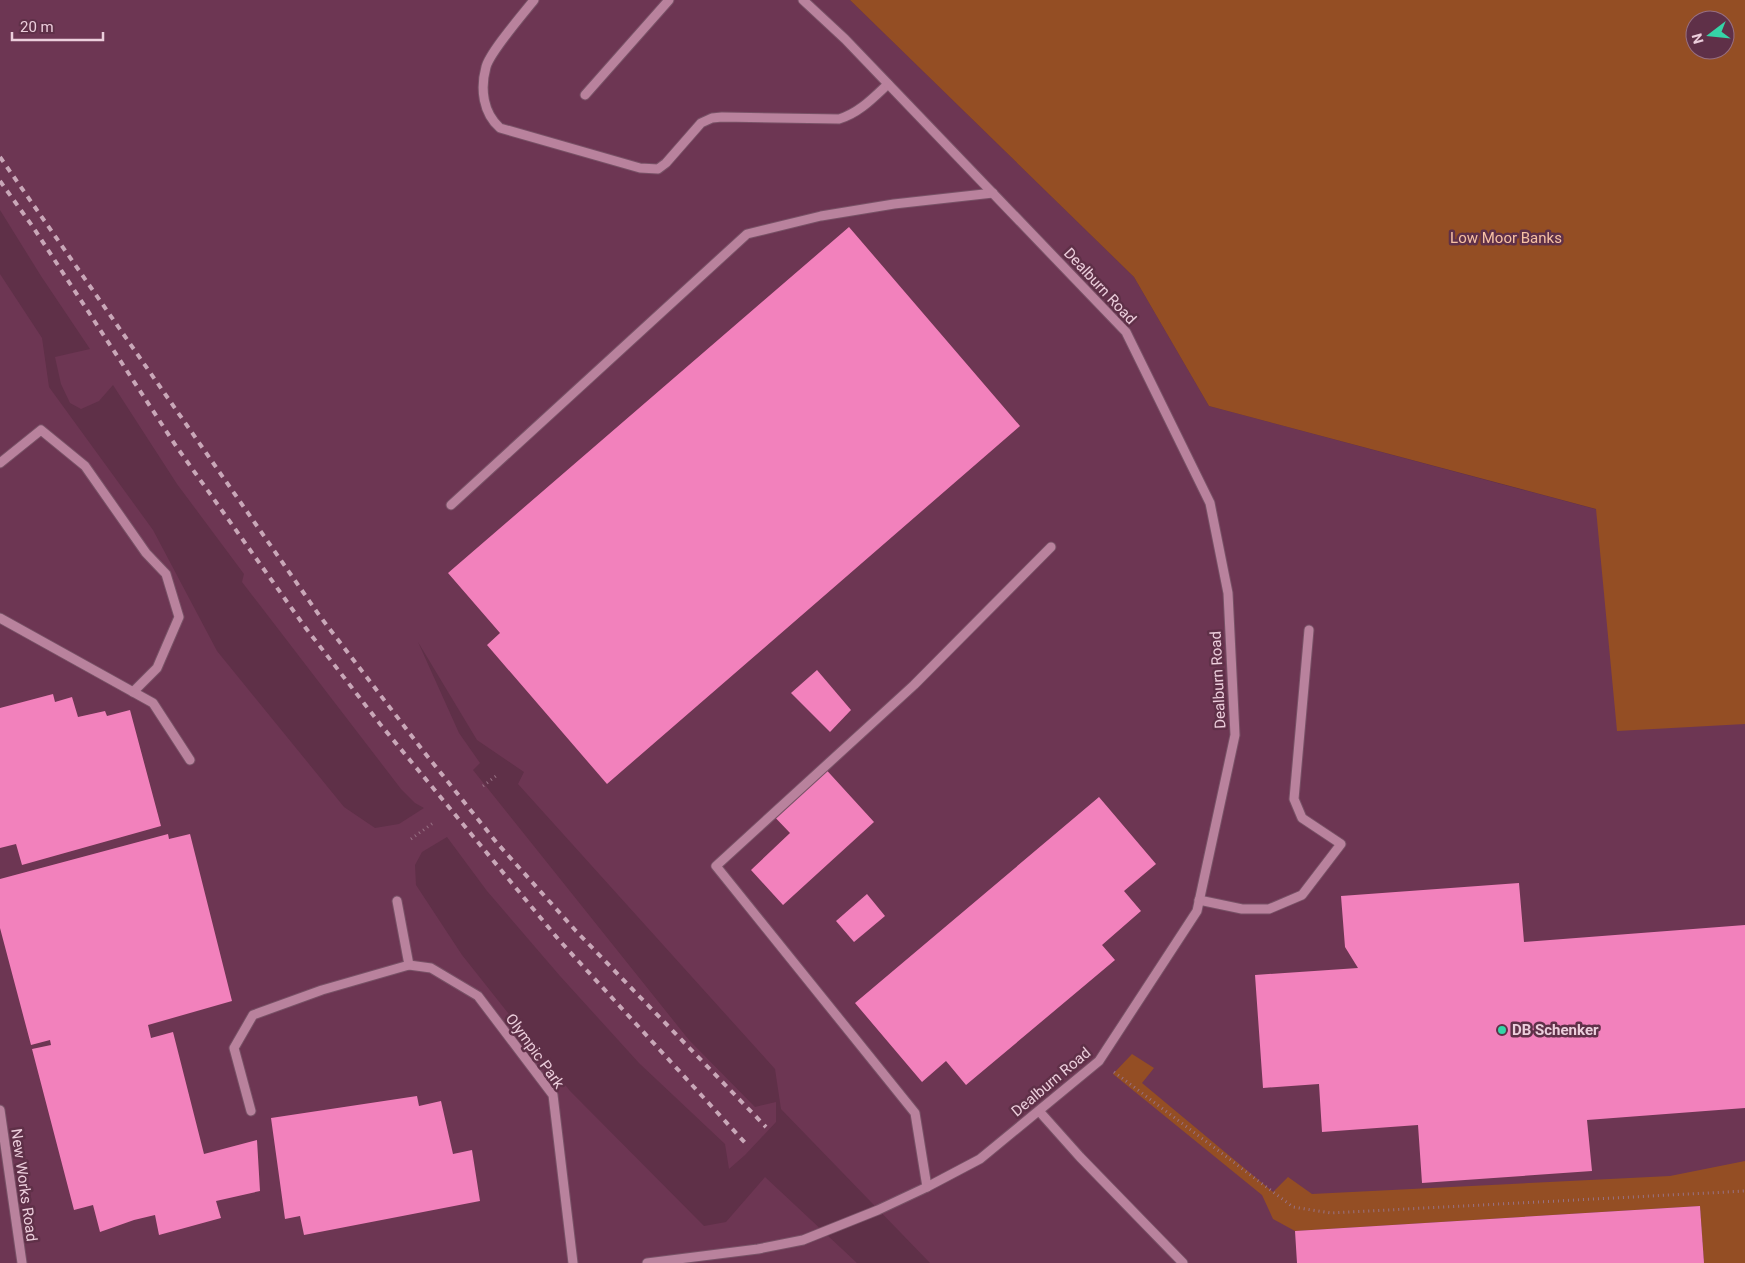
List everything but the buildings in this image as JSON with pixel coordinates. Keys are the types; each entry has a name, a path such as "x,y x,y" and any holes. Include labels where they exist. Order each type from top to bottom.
{"street":[{"path":"534,0 492,55 486,66 483,96 487,110 494,122 500,128 640,168 658,169 702,123 712,118 840,119 858,110 888,84"},
{"path":"585,95 669,0"},
{"name":"Dealburn Road","path":"647,1263 758,1249 803,1240 878,1210 980,1159 1099,1061 1197,911 1235,735 1228,593 1210,503 1126,332 845,39 803,0"},
{"path":"451,506 747,234 821,216 894,204 993,193"},
{"path":"0,463 41,430 85,466 146,553 166,574 178,617 157,668 133,692"},
{"path":"927,1187 915,1113 716,866 914,685 1051,547"},
{"path":"0,618 153,703 190,760"},
{"path":"1199,900 1242,909 1269,909 1302,895 1340,844 1302,818 1294,799 1309,630"},
{"path":"396,900 409,965"},
{"name":"Olympic Park","path":"250,1110 234,1048 253,1016 322,990 409,965 431,968 478,996 553,1095 573,1263"},
{"name":"New Works Road","path":"0,1110 22,1263"},
{"path":"1038,1111 1183,1263"}],"path":[{"path":"483,786 496,776"},
{"path":"411,839 433,823"},
{"path":"1099,1061 1293,1207 1331,1213 1745,1191"}],"shaded area":[{"path":"0,0 850,0 1134,277 1209,406 1651,524 1745,716 1745,1263 930,1263 781,1109 775,1069 518,784 524,772 477,740 418,642 459,733 480,763 473,770 689,1040 755,1107 776,1102 776,1122 729,1169 725,1144 639,1063 560,976 487,891 447,837 422,852 415,865 416,885 462,955 570,1091 704,1226 726,1222 765,1177 857,1263 0,1263 0,274 42,338 49,387 153,530 217,651 344,807 375,828 399,824 424,808 415,803 401,789 242,582 244,574 177,484 113,385 99,401 81,409 70,403 61,384 55,357 90,349 0,210"}],"green space":[{"name":"Low Moor Banks","path":"850,0 1745,0 1745,724 1617,731 1596,509 1209,406 1134,277"},
{"path":"1132,1054 1154,1068 1142,1083 1273,1192 1288,1177 1312,1194 1670,1176 1745,1161 1745,1263 1704,1263 1700,1206 1295,1231 1273,1219 1262,1195 1113,1074"}],"railway":[{"path":"0,157 319,615 424,752 497,843 576,931 766,1127"},
{"path":"0,181 33,227 176,446 305,627 380,724 559,940 748,1146"}],"place":[{"name":"DB Schenker","path":"1502,1030"}]}
